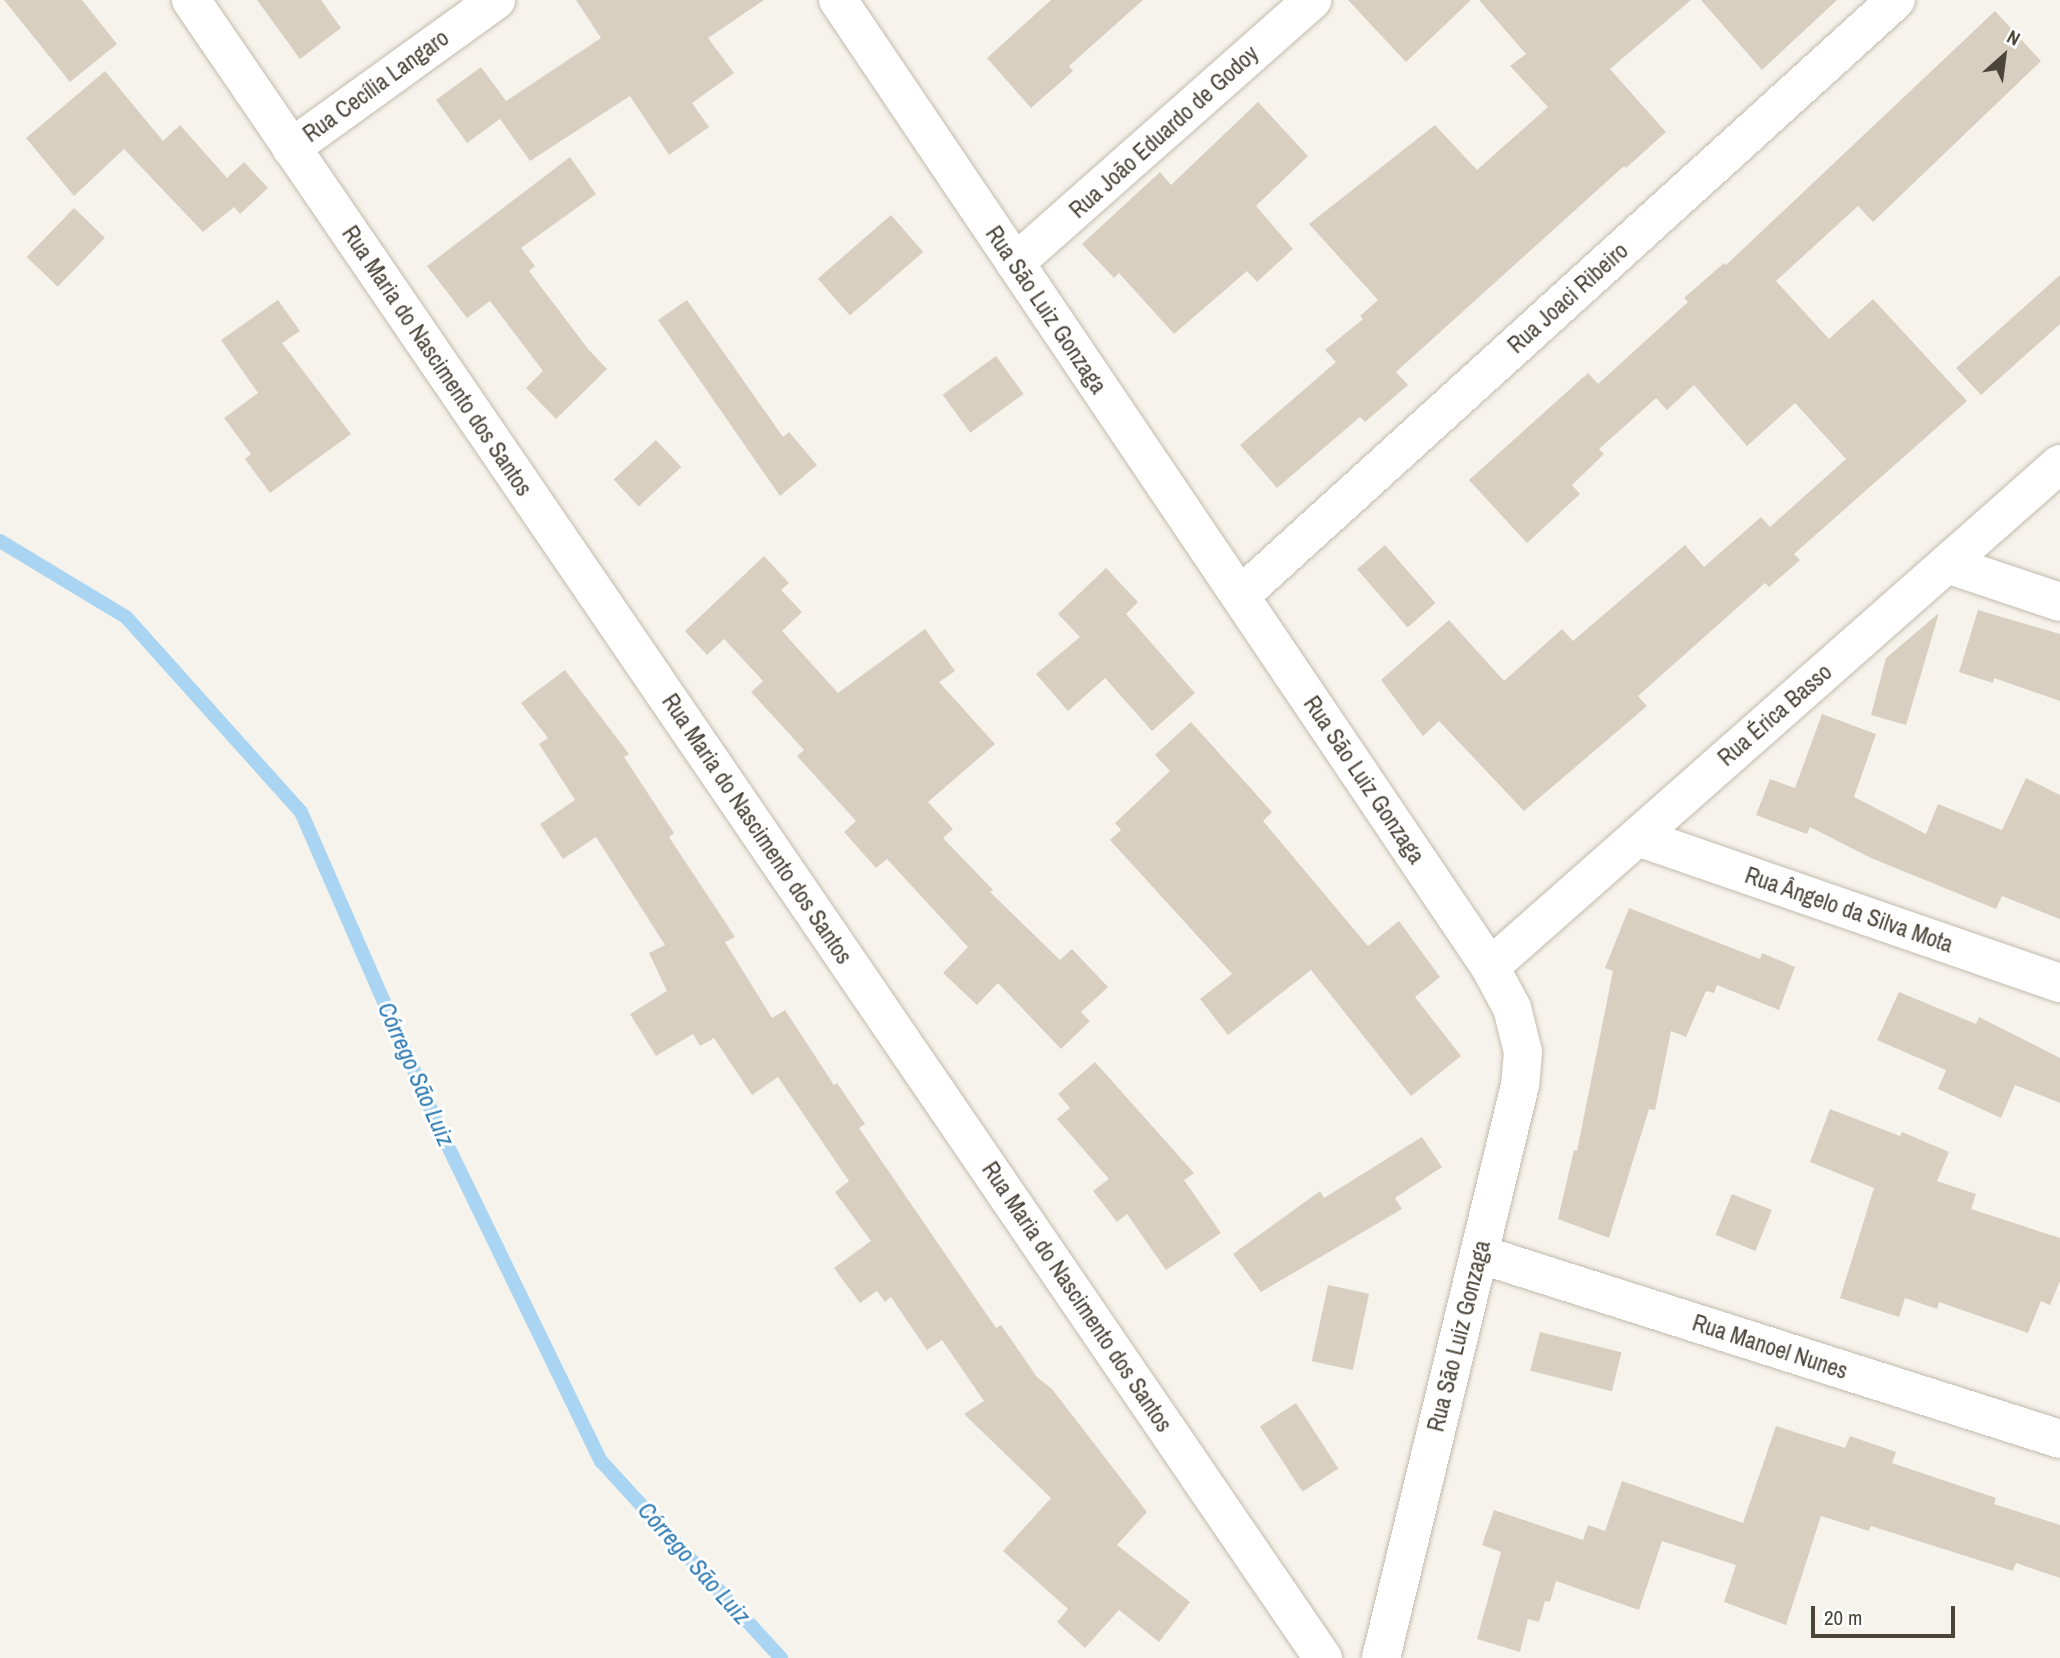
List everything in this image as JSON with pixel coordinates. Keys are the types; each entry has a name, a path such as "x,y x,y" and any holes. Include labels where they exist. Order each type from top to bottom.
{"street":[{"name":"Rua Maria do Nascimento dos Santos","path":"191,0 1323,1658"},
{"name":"Rua Cecília Langaro","path":"291,148 496,0"},
{"name":"Rua São Luiz Gonzaga","path":"838,0 1490,967 1512,1008 1523,1052 1520,1085 1381,1658"},
{"name":"Rua João Eduardo de Godoy","path":"1015,263 1312,0"},
{"name":"Rua Joaci Ribeiro","path":"1240,596 1896,0"},
{"name":"Rua Érica Basso","path":"1490,967 2060,464"},
{"path":"1947,564 2060,602"},
{"name":"Rua Ângelo da Silva Mota","path":"1638,836 2060,983"},
{"name":"Rua Manoel Nunes","path":"1479,1254 2060,1439"}],"building":[{"path":"4,0 82,0 117,44 70,82"},
{"path":"257,0 321,0 341,28 300,59"},
{"path":"576,0 764,0 708,38 734,73 692,103 709,127 669,155 630,96 530,161 500,119 467,143 436,100 481,67 506,101 601,38"},
{"path":"1051,0 1143,0 1069,66 1073,71 1031,108 987,58"},
{"path":"1348,0 1471,0 1406,62"},
{"path":"1479,0 1691,0 1610,69 1666,132 1626,168 1624,166 1396,372 1408,385 1365,422 1360,417 1277,488 1240,445 1336,362 1325,350 1363,319 1360,316 1378,300 1309,224 1435,125 1477,170 1548,107 1510,66 1526,54"},
{"path":"1701,0 1837,0 1762,70"},
{"path":"1995,11 2041,61 1873,222 1858,206 1776,281 1829,339 1873,299 1967,401 1794,554 1800,560 1769,587 1765,583 1638,696 1647,706 1524,811 1439,721 1423,736 1381,680 1449,620 1504,681 1562,629 1573,641 1685,545 1704,567 1761,517 1770,527 1846,459 1795,403 1747,446 1694,385 1667,410 1656,398 1599,449 1604,454 1572,485 1580,494 1527,543 1469,480 1588,373 1598,384 1688,302 1684,298 1724,263 1726,265"},
{"path":"105,71 163,141 180,125 227,178 244,162 268,188 240,214 234,207 203,232 124,149 74,196 26,138"},
{"path":"1258,102 1308,156 1256,206 1293,249 1257,282 1247,271 1174,334 1119,273 1114,278 1082,244 1160,172 1171,185"},
{"path":"570,157 596,194 521,248 535,266 529,271 588,349 607,369 556,419 526,388 543,371 490,301 467,318 427,266"},
{"path":"74,208 105,238 58,287 27,257"},
{"path":"891,215 923,252 850,316 818,279"},
{"path":"2060,275 2060,324 1981,395 1956,368"},
{"path":"278,300 300,331 282,343 351,434 270,493 245,459 251,454 224,418 258,393 221,340"},
{"path":"687,300 783,437 789,432 817,465 780,496 658,320"},
{"path":"996,356 1024,394 970,433 943,395"},
{"path":"656,440 681,467 639,507 614,480"},
{"path":"1385,545 1436,603 1408,627 1357,569"},
{"path":"764,556 789,583 781,590 802,612 782,631 838,693 925,629 955,671 939,682 995,744 928,802 953,829 943,838 993,890 990,892 1060,960 1072,949 1108,987 1081,1012 1090,1021 1061,1049 998,983 977,1005 943,973 968,947 887,859 876,868 844,832 856,821 797,756 804,750 751,692 763,681 724,639 707,655 685,631"},
{"path":"1106,568 1138,602 1126,614 1195,693 1152,731 1105,678 1068,711 1036,674 1080,637 1058,614"},
{"path":"1978,610 2060,634 2060,701 1994,678 1993,683 1959,672"},
{"path":"1939,613 1906,725 1871,715 1886,658"},
{"path":"565,670 629,754 624,757 674,833 669,837 735,937 725,942 772,1018 785,1010 834,1085 837,1083 865,1124 859,1128 996,1328 1001,1325 1037,1377 1052,1389 1147,1512 1117,1545 1190,1602 1159,1642 1119,1610 1085,1648 1057,1622 1068,1609 1003,1551 1051,1498 964,1414 984,1401 942,1340 927,1350 891,1297 885,1302 877,1291 860,1303 834,1268 871,1241 835,1192 849,1181 778,1077 752,1095 714,1038 700,1046 693,1034 656,1056 630,1014 667,991 649,953 665,945 596,837 563,859 540,824 575,800 539,744 548,738 521,703"},
{"path":"1822,714 1876,734 1854,797 1926,834 1938,804 2002,830 2026,778 2060,795 2060,919 2002,896 1996,909 1871,858 1810,827 1807,834 1756,815 1770,779 1795,788"},
{"path":"1191,722 1272,812 1263,821 1368,946 1399,921 1440,977 1415,997 1461,1056 1411,1096 1311,970 1228,1035 1200,999 1232,974 1110,840 1121,830 1115,823 1170,771 1155,755"},
{"path":"1629,908 1760,959 1762,953 1795,967 1779,1010 1717,985 1714,993 1706,991 1686,1037 1671,1031 1655,1110 1649,1109 1609,1238 1558,1219 1574,1150 1577,1151 1613,971 1605,968"},
{"path":"1899,992 1976,1024 1979,1017 2060,1058 2060,1103 2015,1085 2001,1118 1938,1089 1946,1070 1877,1040"},
{"path":"1095,1062 1194,1173 1184,1180 1221,1233 1166,1270 1127,1214 1117,1222 1093,1191 1109,1179 1057,1119 1070,1108 1058,1094"},
{"path":"1830,1109 1900,1136 1902,1132 1949,1152 1937,1181 1976,1194 1971,1209 2060,1238 2060,1281 2050,1305 2041,1301 2028,1333 1939,1302 1937,1309 1905,1298 1899,1317 1840,1298 1874,1188 1810,1162"},
{"path":"1422,1137 1442,1167 1395,1198 1402,1209 1261,1292 1233,1254 1320,1191 1324,1198"},
{"path":"1732,1194 1772,1210 1755,1251 1716,1235"},
{"path":"1328,1285 1369,1294 1353,1370 1312,1361"},
{"path":"1540,1332 1622,1352 1612,1391 1530,1371"},
{"path":"1296,1403 1338,1468 1302,1492 1260,1426"},
{"path":"1776,1426 1845,1448 1850,1436 1896,1452 1892,1463 1996,1498 1994,1504 2060,1525 2060,1578 2016,1563 2013,1571 1871,1526 1869,1531 1821,1516 1786,1625 1724,1602 1736,1565 1662,1541 1639,1610 1556,1581 1550,1602 1545,1601 1539,1622 1528,1619 1520,1652 1477,1639 1501,1552 1482,1545 1494,1510 1583,1540 1588,1525 1605,1531 1622,1481 1743,1523"}],"waterway":[{"name":"Córrego São Luiz","path":"0,541 126,617 301,812 442,1134 601,1461 781,1658"}]}
